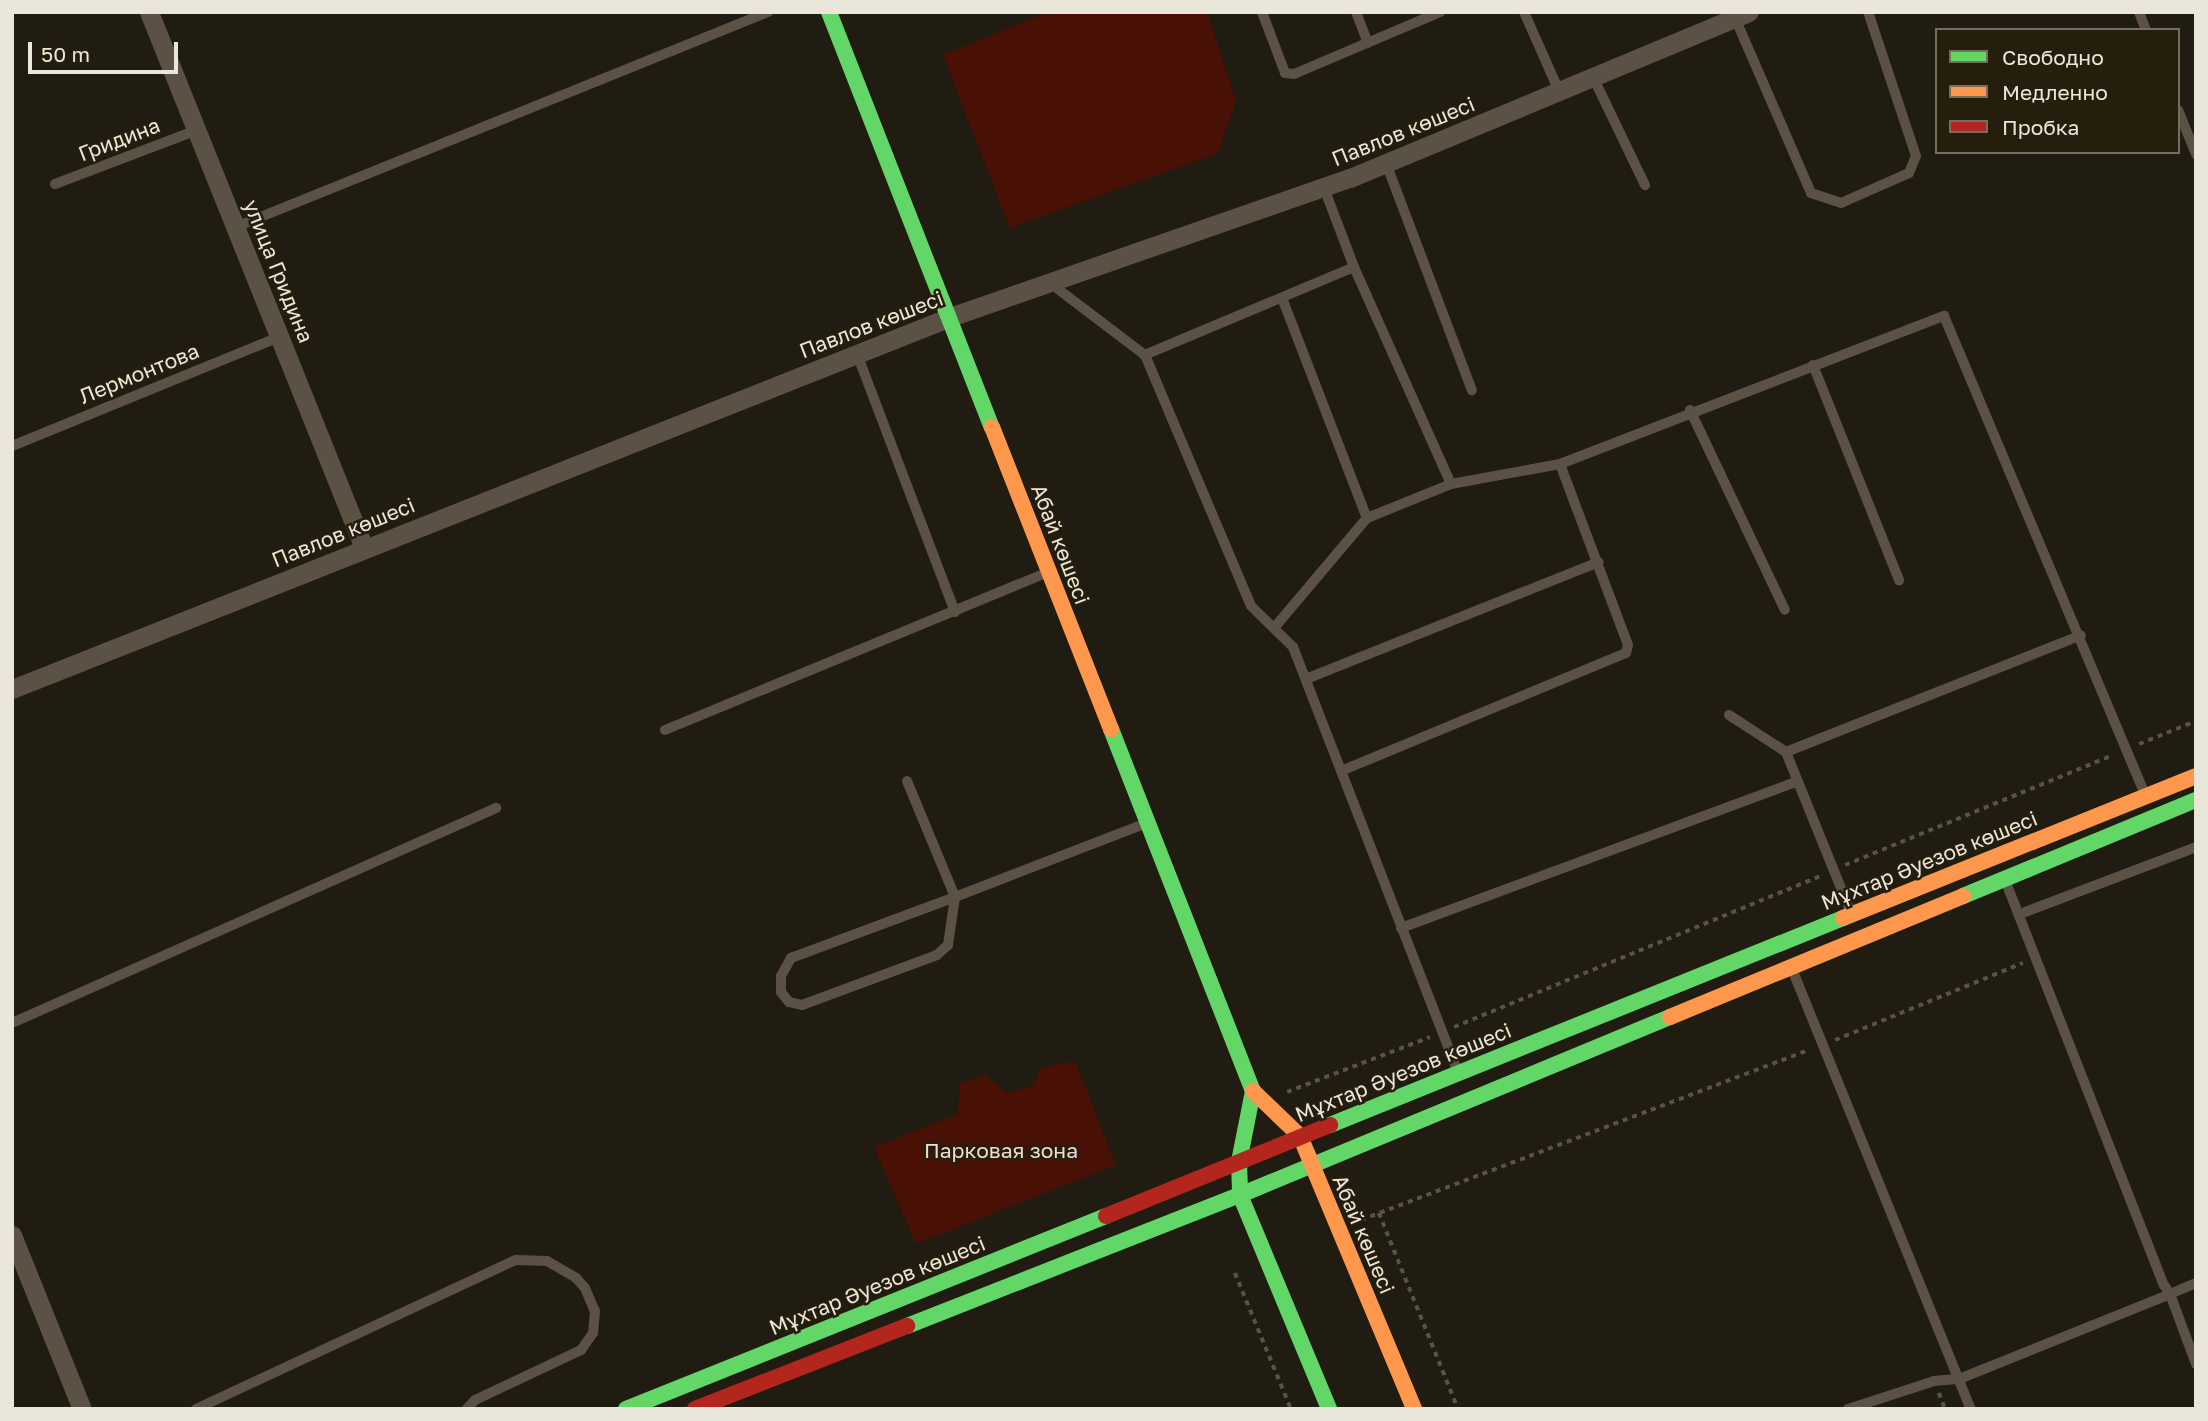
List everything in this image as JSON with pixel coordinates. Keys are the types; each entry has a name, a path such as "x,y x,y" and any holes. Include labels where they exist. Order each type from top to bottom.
{"main road":[{"name":"Абай көшесі","path":"829,12 1148,822 1259,1096 1300,1136 1414,1409"},
{"name":"Мұхтар Әуезов көшесі","path":"695,1409 1240,1195 1312,1164 1463,1086 1781,943 2196,776"},
{"name":"Мұхтар Әуезов көшесі","path":"626,1409 1300,1136 1463,1086 1864,939 2004,877 2196,800"},
{"path":"1259,1096 1239,1162 1240,1195 1329,1409"}],"street":[{"name":"улица Гридина","path":"152,13 364,548"},
{"name":"Павлов көшесі","path":"12,689 950,317 1324,188 1742,15"},
{"path":"12,1235 82,1409"}],"lane":[{"path":"236,227 768,12"},
{"path":"1262,12 1285,73 1294,74 1440,12"},
{"path":"1356,12 1368,43"},
{"path":"1524,12 1559,91"},
{"path":"1742,15 1811,193 1842,203 1909,173 1916,156 1868,12"},
{"path":"1593,77 1645,185"},
{"path":"2180,115 2196,154"},
{"name":"Гридина","path":"55,184 197,129"},
{"path":"1386,163 1472,390"},
{"path":"1324,188 1354,267 1451,484"},
{"path":"1145,355 1354,267"},
{"path":"1050,283 1145,355 1251,606 1293,647 1463,1086"},
{"path":"1282,298 1367,517"},
{"path":"1274,628 1367,517 1451,484 1560,464 1690,410 1944,316 2081,635 2146,796"},
{"name":"Лермонтова","path":"12,446 281,336"},
{"path":"857,354 955,612"},
{"path":"1813,365 1899,580"},
{"path":"1690,410 1785,610"},
{"path":"1341,771 1626,653 1628,645 1560,464"},
{"path":"1306,679 1598,562"},
{"path":"665,730 1049,571"},
{"path":"1786,752 2081,635"},
{"path":"1729,715 1786,752 1864,939"},
{"path":"907,781 954,897 950,937 937,955 802,1005 789,1002 781,992 781,976 792,958 954,897 1148,822"},
{"path":"1401,928 1798,781"},
{"path":"12,1023 496,808"},
{"path":"2020,914 2196,847"},
{"path":"1998,856 2196,1364"},
{"path":"1781,943 1970,1409"},
{"path":"196,1409 516,1259 547,1261 576,1278 585,1288 595,1311 593,1333 581,1350 475,1401 467,1409"},
{"path":"1848,1409 1869,1405 1934,1381 1959,1379 2196,1283"},
{"path":"679,1387 688,1409"}],"path":[{"path":"1259,1096 1441,1032 2196,721"},
{"path":"1339,1228 1821,1045 2038,957"},
{"path":"1379,1213 1458,1409"},
{"path":"1235,1273 1291,1409"}],"green space":[{"path":"1048,12 1207,12 1236,101 1218,153 1010,228 943,55"},
{"name":"Парковая зона","path":"1075,1061 1116,1165 916,1244 874,1147 958,1114 960,1083 986,1075 1007,1094 1033,1085 1042,1068"}],"traffic: fast":[{"path":"829,12 992,427"},
{"path":"1111,729 1253,1091 1239,1162 1240,1195 1329,1409"},
{"path":"1963,896 2196,800"},
{"path":"1330,1125 1843,918"},
{"path":"907,1326 1240,1195 1670,1017"},
{"path":"626,1409 1106,1216"}],"traffic: slow":[{"path":"992,427 1111,729"},
{"path":"1843,918 2196,776"},
{"path":"1670,1017 1963,896"},
{"path":"1253,1091 1300,1136 1414,1409"}],"traffic: jam":[{"path":"1106,1216 1330,1125"},
{"path":"695,1409 907,1326"}]}
